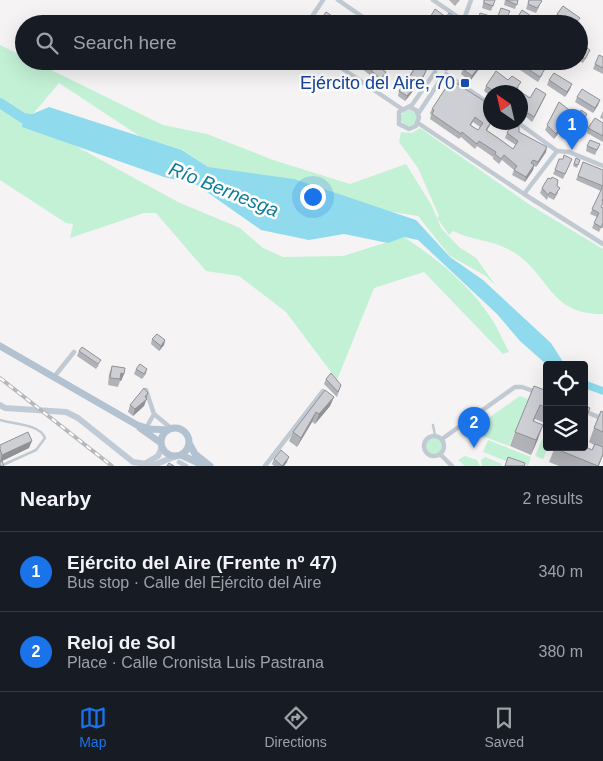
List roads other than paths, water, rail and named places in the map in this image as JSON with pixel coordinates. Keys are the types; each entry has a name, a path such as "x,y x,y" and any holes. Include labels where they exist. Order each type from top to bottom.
{"main road":[{"path":"0,346 136,425 162,445 168,454 206,466"},
{"path":"136,425 146,428 178,429 185,432 189,443 199,458 210,466"},
{"path":"162,445 163,435 170,430"},
{"path":"179,458 189,443"}],"street":[{"path":"313,15 323,0"},
{"path":"338,0 360,15"},
{"path":"433,0 453,15"},
{"path":"466,15 471,0"},
{"path":"344,70 402,109"},
{"path":"418,123 409,129 401,127 398,116 402,109 409,107 435,70"},
{"path":"438,70 439,76 445,73"},
{"path":"445,70 445,73 483,99"},
{"path":"418,123 418,114 447,70"},
{"path":"409,107 418,114"},
{"path":"418,123 603,244"},
{"path":"528,130 557,151 569,152 603,166"},
{"path":"524,194 557,151"},
{"path":"54,377 74,352"},
{"path":"442,439 515,387 522,387 543,395"},
{"path":"146,390 154,414 170,430"},
{"path":"265,466 323,391"},
{"path":"0,405 5,408 66,412 78,418 120,454 133,462 154,465 179,458 186,466"},
{"path":"588,412 603,418"},
{"path":"146,428 154,414"},
{"path":"435,435 442,439 444,447 440,454 433,456 424,450 425,439 435,435"},
{"path":"144,464 158,456 162,445"},
{"path":"440,454 452,466"}],"lane":[{"path":"0,420 35,428 44,434 45,438 36,450 5,464"},
{"path":"433,424 435,435"}],"water":[{"path":"49,107 182,150 208,167 294,179 416,220 450,257 483,280 551,343 562,361 543,361 520,341 497,314 418,240 404,237 388,243 344,234 309,240 261,230 197,185 164,177 22,127 23,118"},
{"path":"588,381 603,387 603,395 588,389"}],"waterway":[{"name":"Río Bernesga","path":"0,103 23,118 34,120"}],"railway":[{"path":"0,378 112,466"}],"place":[{"name":"Ejército del Aire, 70","path":"465,83"},
{"name":"Ejército del Aire (Frente nº 47)","path":"572,150"},
{"name":"Reloj de Sol","path":"474,448"}]}
